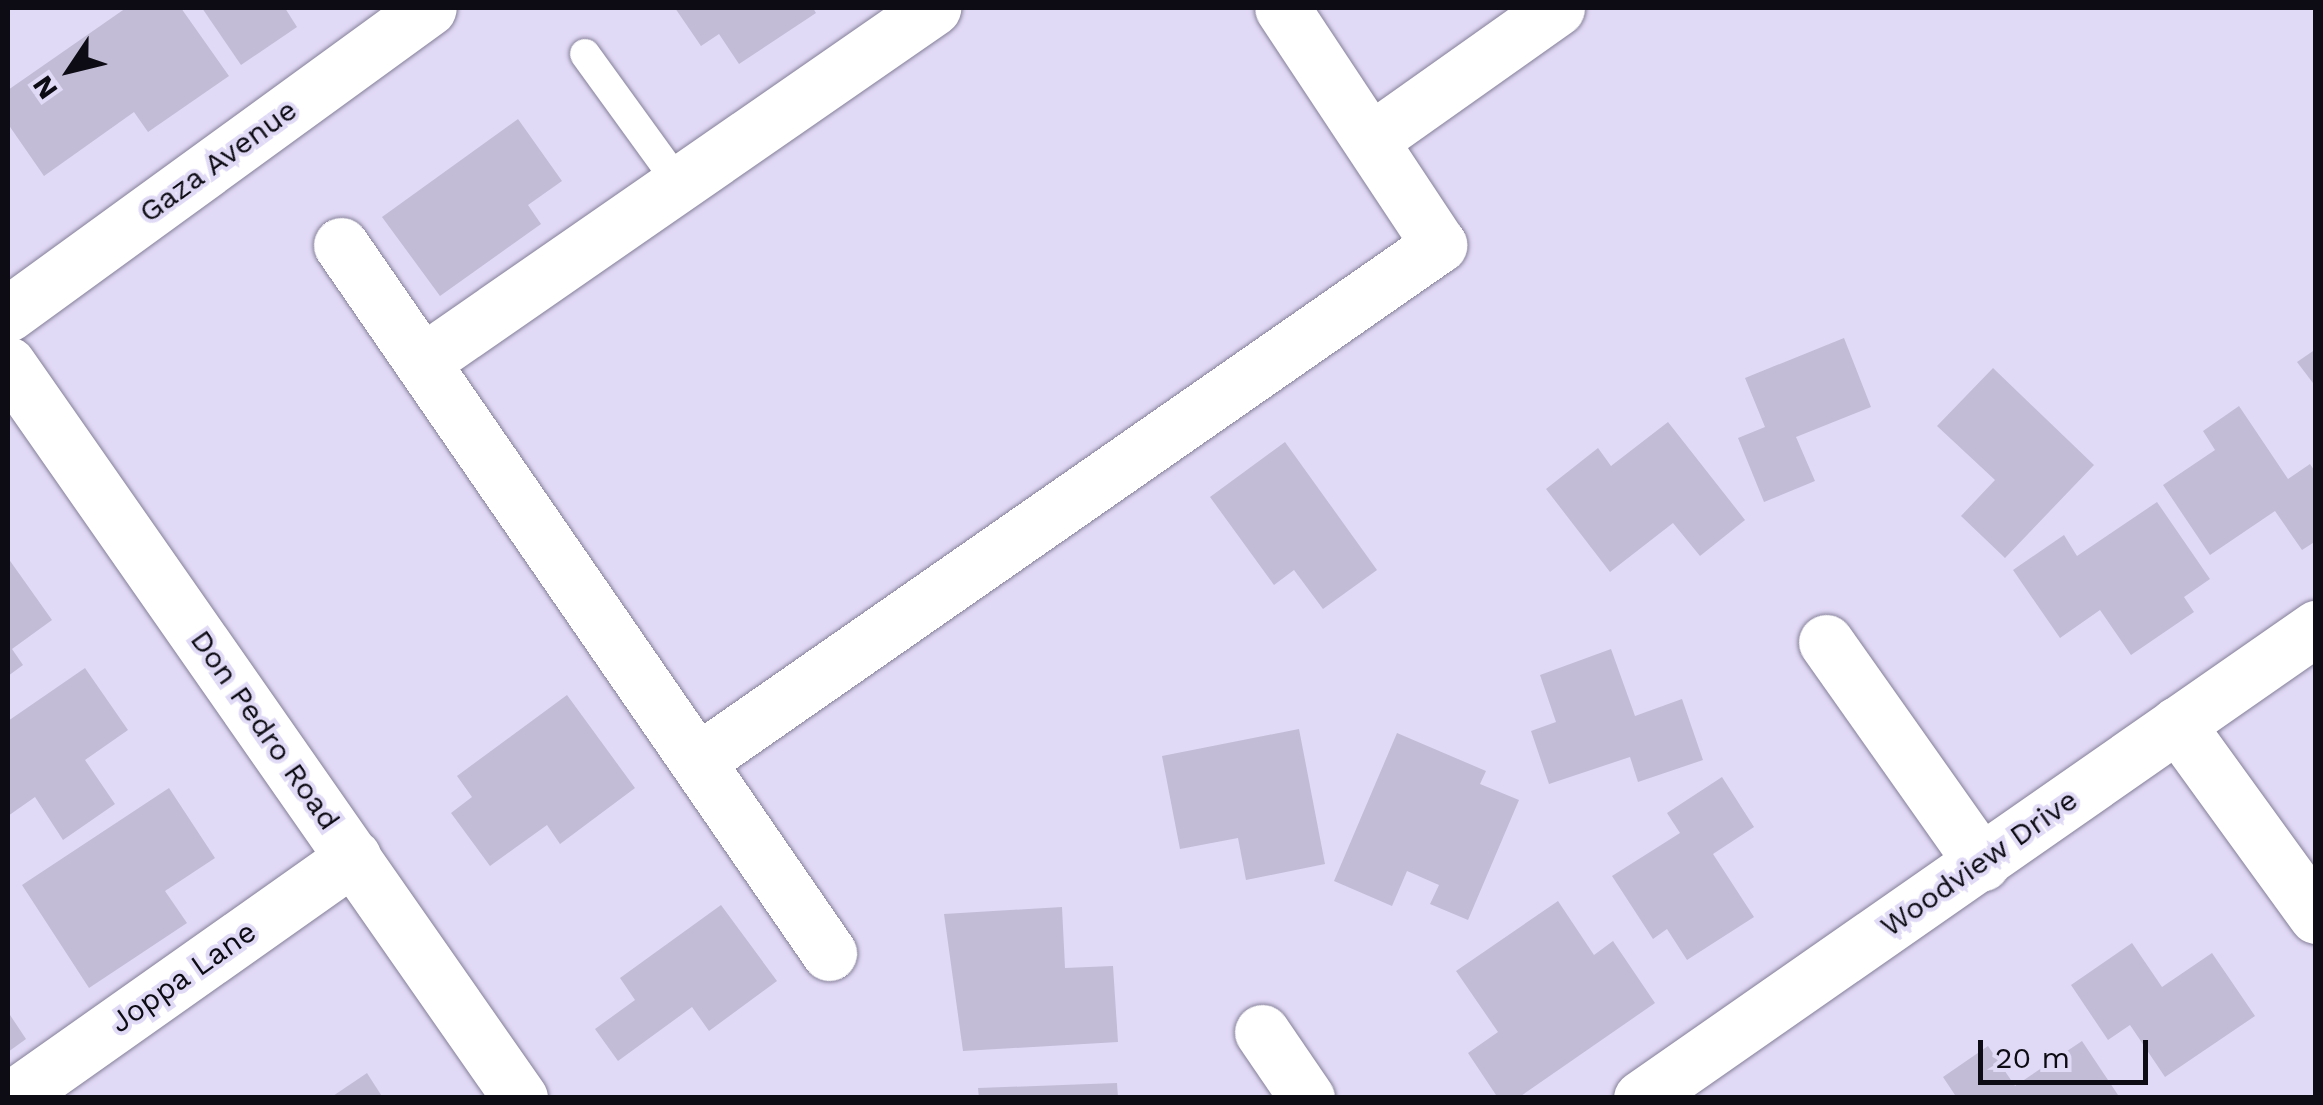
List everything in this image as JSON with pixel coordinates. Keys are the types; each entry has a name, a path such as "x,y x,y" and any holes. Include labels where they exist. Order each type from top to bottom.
{"street":[{"name":"Gaza Avenue","path":"8,314 429,8"},
{"path":"422,362 933,8"},
{"path":"698,760 1439,245 1375,137 1282,8"},
{"path":"1375,137 1557,8"},
{"path":"341,246 829,953"},
{"name":"Don Pedro Road","path":"8,364 520,1098"},
{"name":"Woodview Drive","path":"1641,1098 2316,628"},
{"path":"1826,642 1982,864"},
{"path":"2177,724 2316,916"},
{"name":"Joppa Lane","path":"12,1098 354,858"},
{"path":"1262,1032 1307,1098"}],"lane":[{"path":"586,54 679,184"}],"building":[{"path":"126,8 181,8 229,76 148,132 134,112 44,176 8,124 8,90"},
{"path":"202,8 285,8 297,27 241,65"},
{"path":"675,8 813,8 816,13 739,64 719,34 701,46"},
{"path":"518,119 562,181 528,205 541,224 440,296 382,217"},
{"path":"1844,338 1871,407 1796,437 1815,481 1764,502 1738,438 1765,427 1745,378"},
{"path":"2316,349 2316,387 2297,362"},
{"path":"1993,368 2094,465 2005,558 1961,516 1995,480 1937,426"},
{"path":"2239,406 2288,479 2310,464 2316,473 2316,541 2302,550 2275,511 2210,555 2163,485 2215,450 2203,431"},
{"path":"1668,422 1745,520 1700,556 1673,523 1610,572 1546,489 1598,448 1611,466"},
{"path":"1285,442 1377,570 1323,609 1294,570 1274,585 1210,497"},
{"path":"2157,502 2210,579 2184,597 2194,612 2131,655 2100,610 2060,638 2013,570 2064,535 2077,556"},
{"path":"8,558 52,620 12,649 23,665 8,676"},
{"path":"1611,649 1635,716 1682,699 1703,760 1638,782 1630,757 1549,784 1531,731 1556,722 1540,675"},
{"path":"85,668 128,730 85,760 115,804 63,840 35,797 8,816 8,721"},
{"path":"567,695 635,788 560,844 547,825 490,866 451,813 472,797 457,776"},
{"path":"1299,729 1325,864 1246,880 1238,838 1180,849 1162,756"},
{"path":"1397,733 1486,771 1480,784 1519,800 1468,920 1430,904 1439,885 1407,871 1392,906 1334,881"},
{"path":"1722,777 1754,827 1713,854 1754,917 1687,960 1667,929 1653,939 1612,876 1680,833 1667,813"},
{"path":"169,788 215,858 165,891 187,923 89,988 22,885"},
{"path":"1558,901 1594,955 1613,941 1655,1003 1518,1098 1498,1098 1468,1053 1498,1032 1456,971"},
{"path":"721,905 777,981 709,1031 692,1007 618,1061 595,1029 635,1000 620,978"},
{"path":"1062,907 1065,968 1113,966 1118,1042 963,1051 944,914"},
{"path":"2132,943 2162,987 2212,953 2255,1016 2165,1077 2130,1025 2108,1040 2071,985"},
{"path":"8,1012 26,1039 8,1052"},
{"path":"2082,1041 2120,1098 1957,1098 1943,1077 1988,1046 2015,1086"},
{"path":"367,1073 383,1098 330,1098"},
{"path":"1117,1083 1118,1098 979,1098 978,1088"}]}
